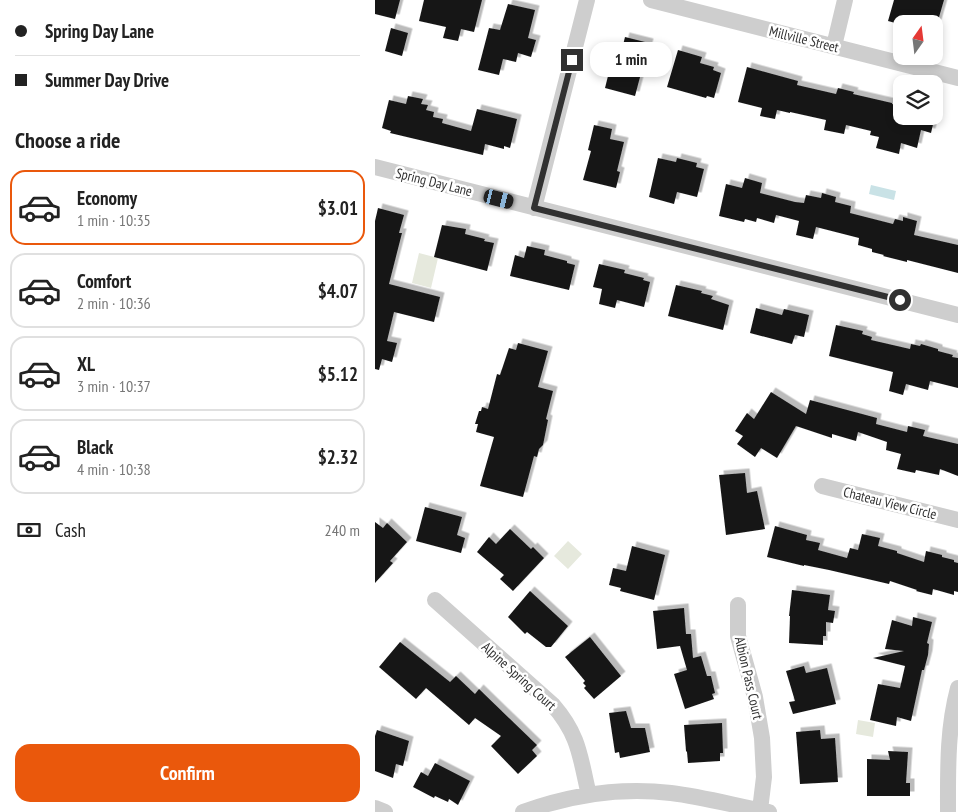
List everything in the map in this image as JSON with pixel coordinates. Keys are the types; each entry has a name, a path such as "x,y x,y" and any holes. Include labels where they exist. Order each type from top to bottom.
{"street":[{"path":"534,208 587,0"},
{"name":"Millville Street","path":"651,0 958,78"},
{"path":"834,46 845,0"},
{"name":"Spring Day Lane","path":"375,167 958,315"},
{"name":"Chateau View Circle","path":"822,486 958,520"},
{"name":"Alpine Spring Court","path":"435,600 553,705 562,716 581,754 589,795"},
{"name":"Albion Pass Court","path":"738,605 739,642 755,698 762,738 765,811"},
{"path":"949,812 948,753 952,714 958,688"},
{"path":"523,812 547,804 589,795 630,792 670,793 765,811"},
{"path":"375,808 385,812"}],"shaded area":[{"path":"419,253 438,258 431,288 412,283"},
{"path":"568,541 582,554 568,569 554,556"},
{"path":"858,720 875,723 873,737 856,734"}],"water":[{"path":"871,185 896,191 894,200 869,194"}],"building":[{"path":"375,0 400,0 395,19 375,14"},
{"path":"424,0 482,0 474,32 461,29 458,41 443,38 446,27 419,21"},
{"path":"894,0 944,0 940,15 893,15 893,22 888,21"},
{"path":"508,4 535,10 528,38 536,40 531,57 518,53 516,62 503,59 499,75 478,70 489,28 500,30"},
{"path":"391,28 408,33 402,56 385,51"},
{"path":"625,37 649,43 635,96 605,88 611,64 614,64 617,53 619,54 622,49"},
{"path":"678,50 702,57 700,63 714,67 713,70 721,73 714,98 707,96 706,98 667,87"},
{"path":"747,67 798,81 797,85 836,94 838,88 854,92 853,94 892,103 893,125 933,125 931,133 921,130 917,148 901,143 899,154 876,148 879,137 870,135 871,131 846,125 844,134 824,130 826,120 777,110 775,119 760,116 762,108 738,102"},
{"path":"408,96 423,99 421,104 428,105 426,110 434,112 433,117 443,119 442,123 471,131 477,109 517,119 510,148 504,146 504,149 485,144 483,155 390,133 391,131 382,128 389,100 406,104"},
{"path":"594,125 612,129 610,139 624,142 617,171 620,172 616,188 583,180 591,151 588,150"},
{"path":"658,158 676,162 677,158 697,163 696,167 704,169 697,197 677,192 674,204 649,197"},
{"path":"745,178 762,183 760,193 795,202 804,203 806,195 821,198 822,193 836,197 835,202 851,206 850,213 893,224 895,219 903,221 903,217 917,221 914,235 958,245 958,273 883,256 872,252 872,249 858,245 859,238 816,227 813,239 796,235 799,221 776,215 774,223 757,218 756,222 745,219 744,222 719,216 726,184 742,188"},
{"path":"378,208 404,215 399,233 402,233 389,284 440,297 434,322 394,312 387,341 397,343 392,362 382,359 379,370 375,369 375,221"},
{"path":"442,225 466,229 465,234 494,243 487,271 434,257"},
{"path":"527,246 545,250 544,255 575,265 569,290 510,276 515,255 524,258"},
{"path":"599,264 625,270 624,273 644,278 643,280 650,282 644,307 617,300 615,308 599,304 602,289 593,287"},
{"path":"676,285 702,291 701,293 713,296 711,299 729,305 723,330 668,316"},
{"path":"756,308 782,315 784,309 809,315 804,337 795,335 792,344 750,333"},
{"path":"836,325 863,331 862,334 872,337 871,340 910,349 911,344 920,346 921,344 953,355 952,357 958,358 958,388 930,381 928,390 906,384 903,395 889,391 893,372 829,356"},
{"path":"518,343 548,351 538,387 553,391 546,419 548,420 543,445 539,449 537,457 534,456 523,497 480,486 494,437 476,432 478,424 475,424 482,407 488,409 497,374 500,375 509,348 516,350"},
{"path":"771,392 806,414 810,400 877,418 876,424 907,432 908,426 925,430 923,436 958,444 958,476 940,469 939,475 916,470 915,473 897,469 901,454 886,450 887,442 858,432 856,441 832,434 832,438 796,426 777,458 761,448 755,457 737,444 743,436 735,431 747,413 754,419"},
{"path":"745,473 747,493 757,491 765,529 726,535 719,475"},
{"path":"425,507 462,517 457,535 465,538 461,553 416,541"},
{"path":"375,522 383,528 387,523 407,542 390,561 393,563 375,583"},
{"path":"775,526 807,535 806,540 820,543 818,550 847,558 850,548 858,550 862,534 880,538 878,546 897,551 897,553 924,562 926,551 942,555 942,557 958,563 958,592 954,591 954,595 933,589 932,595 890,581 889,584 767,557"},
{"path":"510,529 531,549 533,547 544,558 513,591 500,579 504,575 477,552 489,537 496,544"},
{"path":"632,546 665,555 654,600 620,591 621,588 609,585 613,568 626,571"},
{"path":"792,590 830,595 828,610 835,611 833,623 826,622 826,636 823,636 823,645 789,643 789,616"},
{"path":"530,591 568,626 551,647 546,647 527,632 525,634 508,617"},
{"path":"684,608 686,634 691,634 693,658 701,656 707,676 711,676 715,693 712,694 714,699 685,709 674,674 687,670 680,646 657,649 653,611"},
{"path":"913,617 932,622 927,643 929,644 928,655 924,670 922,670 911,721 897,717 896,726 870,720 878,684 900,688 905,666 873,658 904,651 885,649 892,620 912,626"},
{"path":"590,637 621,676 594,699 584,688 586,686 583,683 585,681 565,657"},
{"path":"400,642 450,682 456,676 475,694 479,689 537,745 532,750 537,756 518,774 491,746 501,736 475,718 469,725 426,688 416,699 379,667"},
{"path":"804,666 806,673 827,668 836,704 793,714 789,702 795,701 786,671"},
{"path":"626,711 631,728 645,728 650,752 620,758 619,752 615,753 609,713"},
{"path":"722,723 723,753 720,753 720,761 688,763 684,725"},
{"path":"377,730 409,741 403,766 396,764 393,778 375,771 375,736"},
{"path":"820,730 821,739 835,738 838,782 800,784 796,732"},
{"path":"888,751 908,752 906,783 910,783 910,796 867,796 867,759 890,760"},
{"path":"435,763 470,781 458,805 449,799 448,802 435,796 434,798 413,787 421,772 428,776"}],"route":[{"path":"572,60 534,208 900,300"}]}
